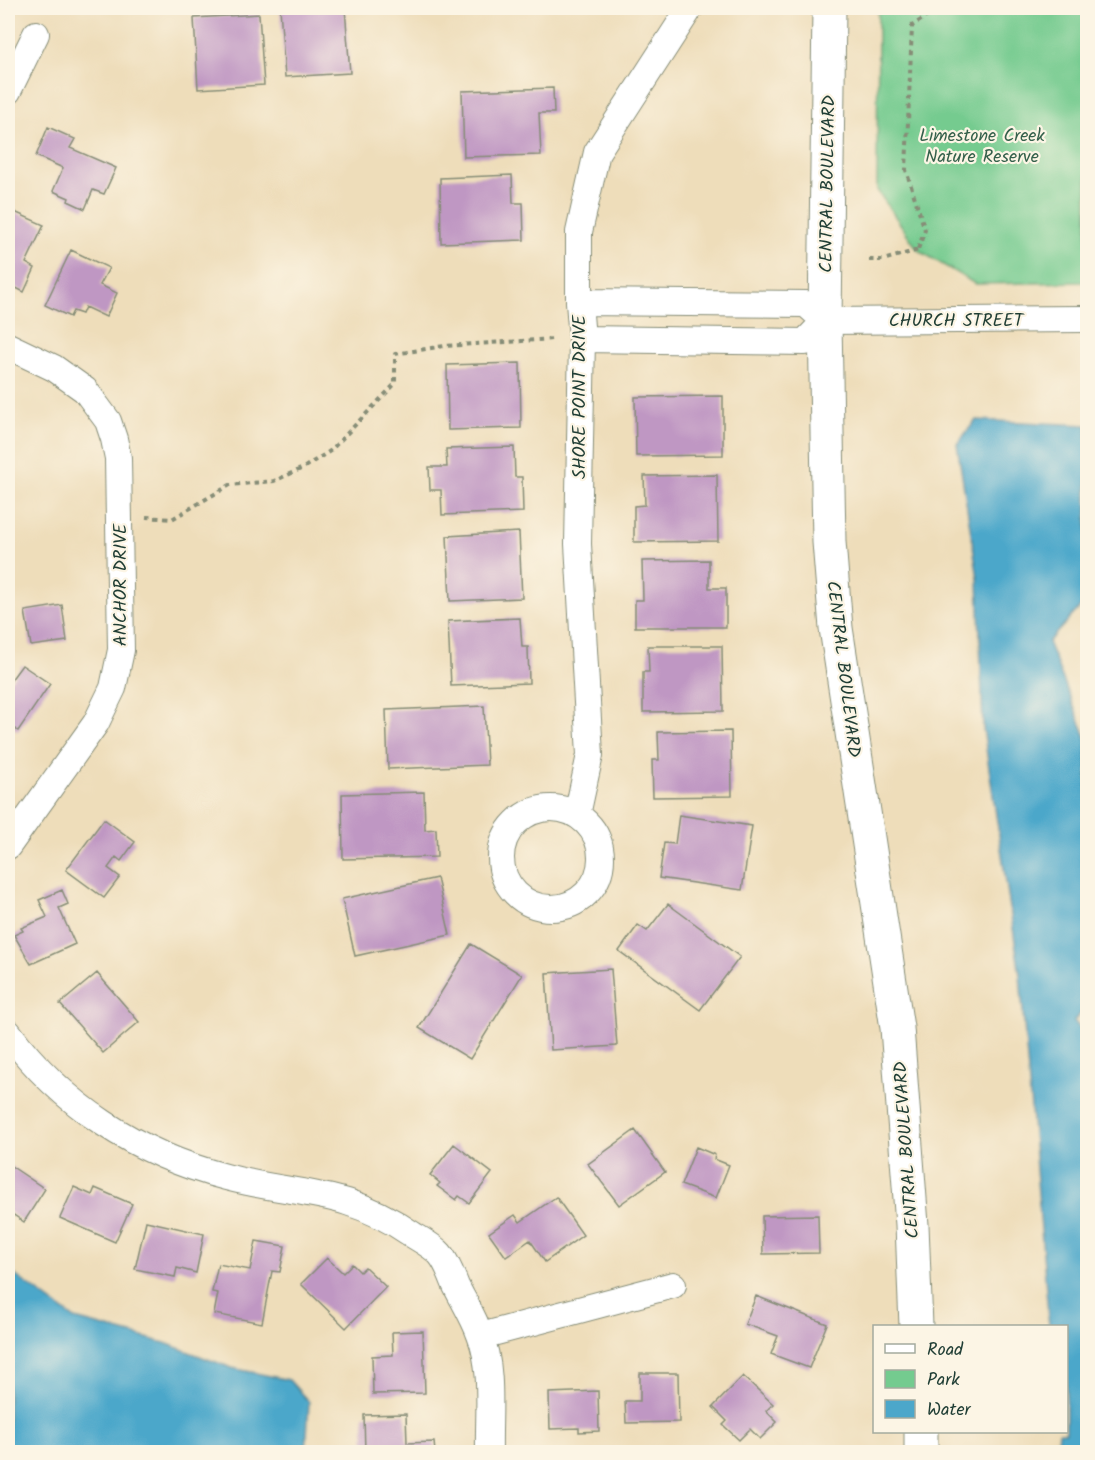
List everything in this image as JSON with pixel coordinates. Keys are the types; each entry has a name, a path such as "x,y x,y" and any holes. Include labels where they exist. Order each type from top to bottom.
{"street":[{"name":"SHORE POINT DRIVE","path":"577,815 590,755 578,544 582,339 579,302 579,232 597,152 690,8"},
{"name":"CENTRAL BOULEVARD","path":"829,8 825,321 829,542 836,628 897,1028 912,1225 916,1325"},
{"path":"8,91 36,34"},
{"path":"579,302 806,304 825,321 805,342 582,339"},
{"name":"CHURCH STREET","path":"825,321 1088,319"},
{"name":"ANCHOR DRIVE","path":"8,346 70,378 85,390 108,421 118,458 122,629 118,669 106,706 8,846"},
{"path":"8,1032 58,1089 85,1112 129,1140 177,1162 227,1178 347,1200 386,1216 441,1254 481,1336 487,1375 489,1452"},
{"path":"481,1336 673,1285"},
{"path":"921,1433 921,1452"}],"path":[{"path":"869,260 883,260 918,249 925,230 906,170 912,26 939,8"},
{"path":"146,517 172,519 230,485 274,482 330,451 395,384 395,354 444,346 553,339"}],"green space":[{"name":"Limestone Creek Nature Reserve","path":"878,8 1087,8 1087,282 975,284 918,250 877,190"}],"water":[{"path":"976,420 1087,425 1087,600 1048,642 1087,739 1088,1005 1074,1021 1088,1037 1087,1452 1057,1452 1059,1433 1068,1433 1068,1325 1049,1325 1020,975 983,728 978,578 957,444"},
{"path":"8,1270 75,1319 165,1343 232,1368 289,1380 309,1402 306,1452 8,1452"}],"building":[{"path":"280,8 345,8 350,73 285,77"},
{"path":"259,14 264,85 198,89 194,18"},
{"path":"553,88 554,113 539,113 541,155 464,157 462,91"},
{"path":"48,127 75,139 70,148 116,168 104,194 93,190 85,209 53,191 63,168 36,156"},
{"path":"512,175 513,203 523,203 524,240 441,243 440,178"},
{"path":"8,209 44,225 26,263 35,268 24,292 8,284"},
{"path":"71,250 109,268 100,285 117,293 106,317 85,307 82,314 73,311 70,317 45,305"},
{"path":"520,363 521,428 448,430 447,365"},
{"path":"723,396 723,455 636,456 635,397"},
{"path":"514,447 515,477 522,477 523,512 442,515 441,490 430,490 429,467 447,467 446,449"},
{"path":"717,475 718,541 634,542 634,506 645,505 644,476"},
{"path":"519,532 522,598 450,601 447,536"},
{"path":"709,560 709,588 726,588 726,627 635,627 635,600 643,600 642,561"},
{"path":"62,605 67,641 31,646 25,611"},
{"path":"520,618 522,647 528,647 529,683 451,686 448,621"},
{"path":"648,646 722,646 723,711 643,712 643,672 649,672"},
{"path":"22,665 50,684 18,731 8,724 8,684"},
{"path":"484,706 487,765 388,769 386,710"},
{"path":"731,731 732,796 653,797 652,760 659,760 658,732"},
{"path":"424,792 425,830 436,829 437,857 343,859 342,794"},
{"path":"679,815 752,826 742,890 659,878 664,843 675,844"},
{"path":"104,819 135,842 121,861 116,857 108,868 120,877 104,898 66,870"},
{"path":"437,878 450,935 355,956 342,899"},
{"path":"62,890 68,904 59,908 75,944 31,964 14,935 23,931 21,928 47,917 39,900"},
{"path":"668,904 740,957 700,1010 619,951 638,925 647,931"},
{"path":"471,944 522,975 470,1059 419,1028"},
{"path":"611,969 617,1046 551,1050 546,973"},
{"path":"97,973 139,1022 103,1053 60,1004"},
{"path":"635,1130 665,1172 619,1205 588,1164"},
{"path":"454,1144 492,1173 469,1203 459,1196 456,1200 437,1186 440,1183 430,1175"},
{"path":"696,1147 715,1155 714,1159 729,1165 716,1198 681,1185"},
{"path":"8,1164 45,1189 24,1222 8,1211"},
{"path":"74,1187 92,1195 95,1188 132,1204 115,1242 60,1218"},
{"path":"556,1197 583,1235 545,1262 530,1240 506,1257 489,1233 515,1215 520,1222"},
{"path":"818,1215 819,1253 763,1254 762,1216"},
{"path":"146,1221 204,1234 196,1273 177,1268 175,1277 135,1269"},
{"path":"256,1241 285,1246 280,1272 272,1271 262,1323 214,1314 218,1293 212,1292 218,1264 250,1270"},
{"path":"327,1258 343,1273 352,1264 360,1272 365,1267 386,1287 346,1328 301,1284"},
{"path":"756,1296 827,1324 809,1368 771,1354 778,1336 745,1324"},
{"path":"423,1331 425,1393 373,1394 372,1356 393,1355 392,1332"},
{"path":"640,1373 678,1373 679,1422 626,1423 625,1401 640,1401"},
{"path":"743,1376 773,1404 766,1411 777,1422 760,1439 750,1429 739,1440 723,1425 727,1421 713,1407"},
{"path":"598,1391 599,1431 579,1432 579,1428 550,1429 549,1393"},
{"path":"406,1414 407,1443 434,1442 435,1452 365,1452 364,1415"}]}
